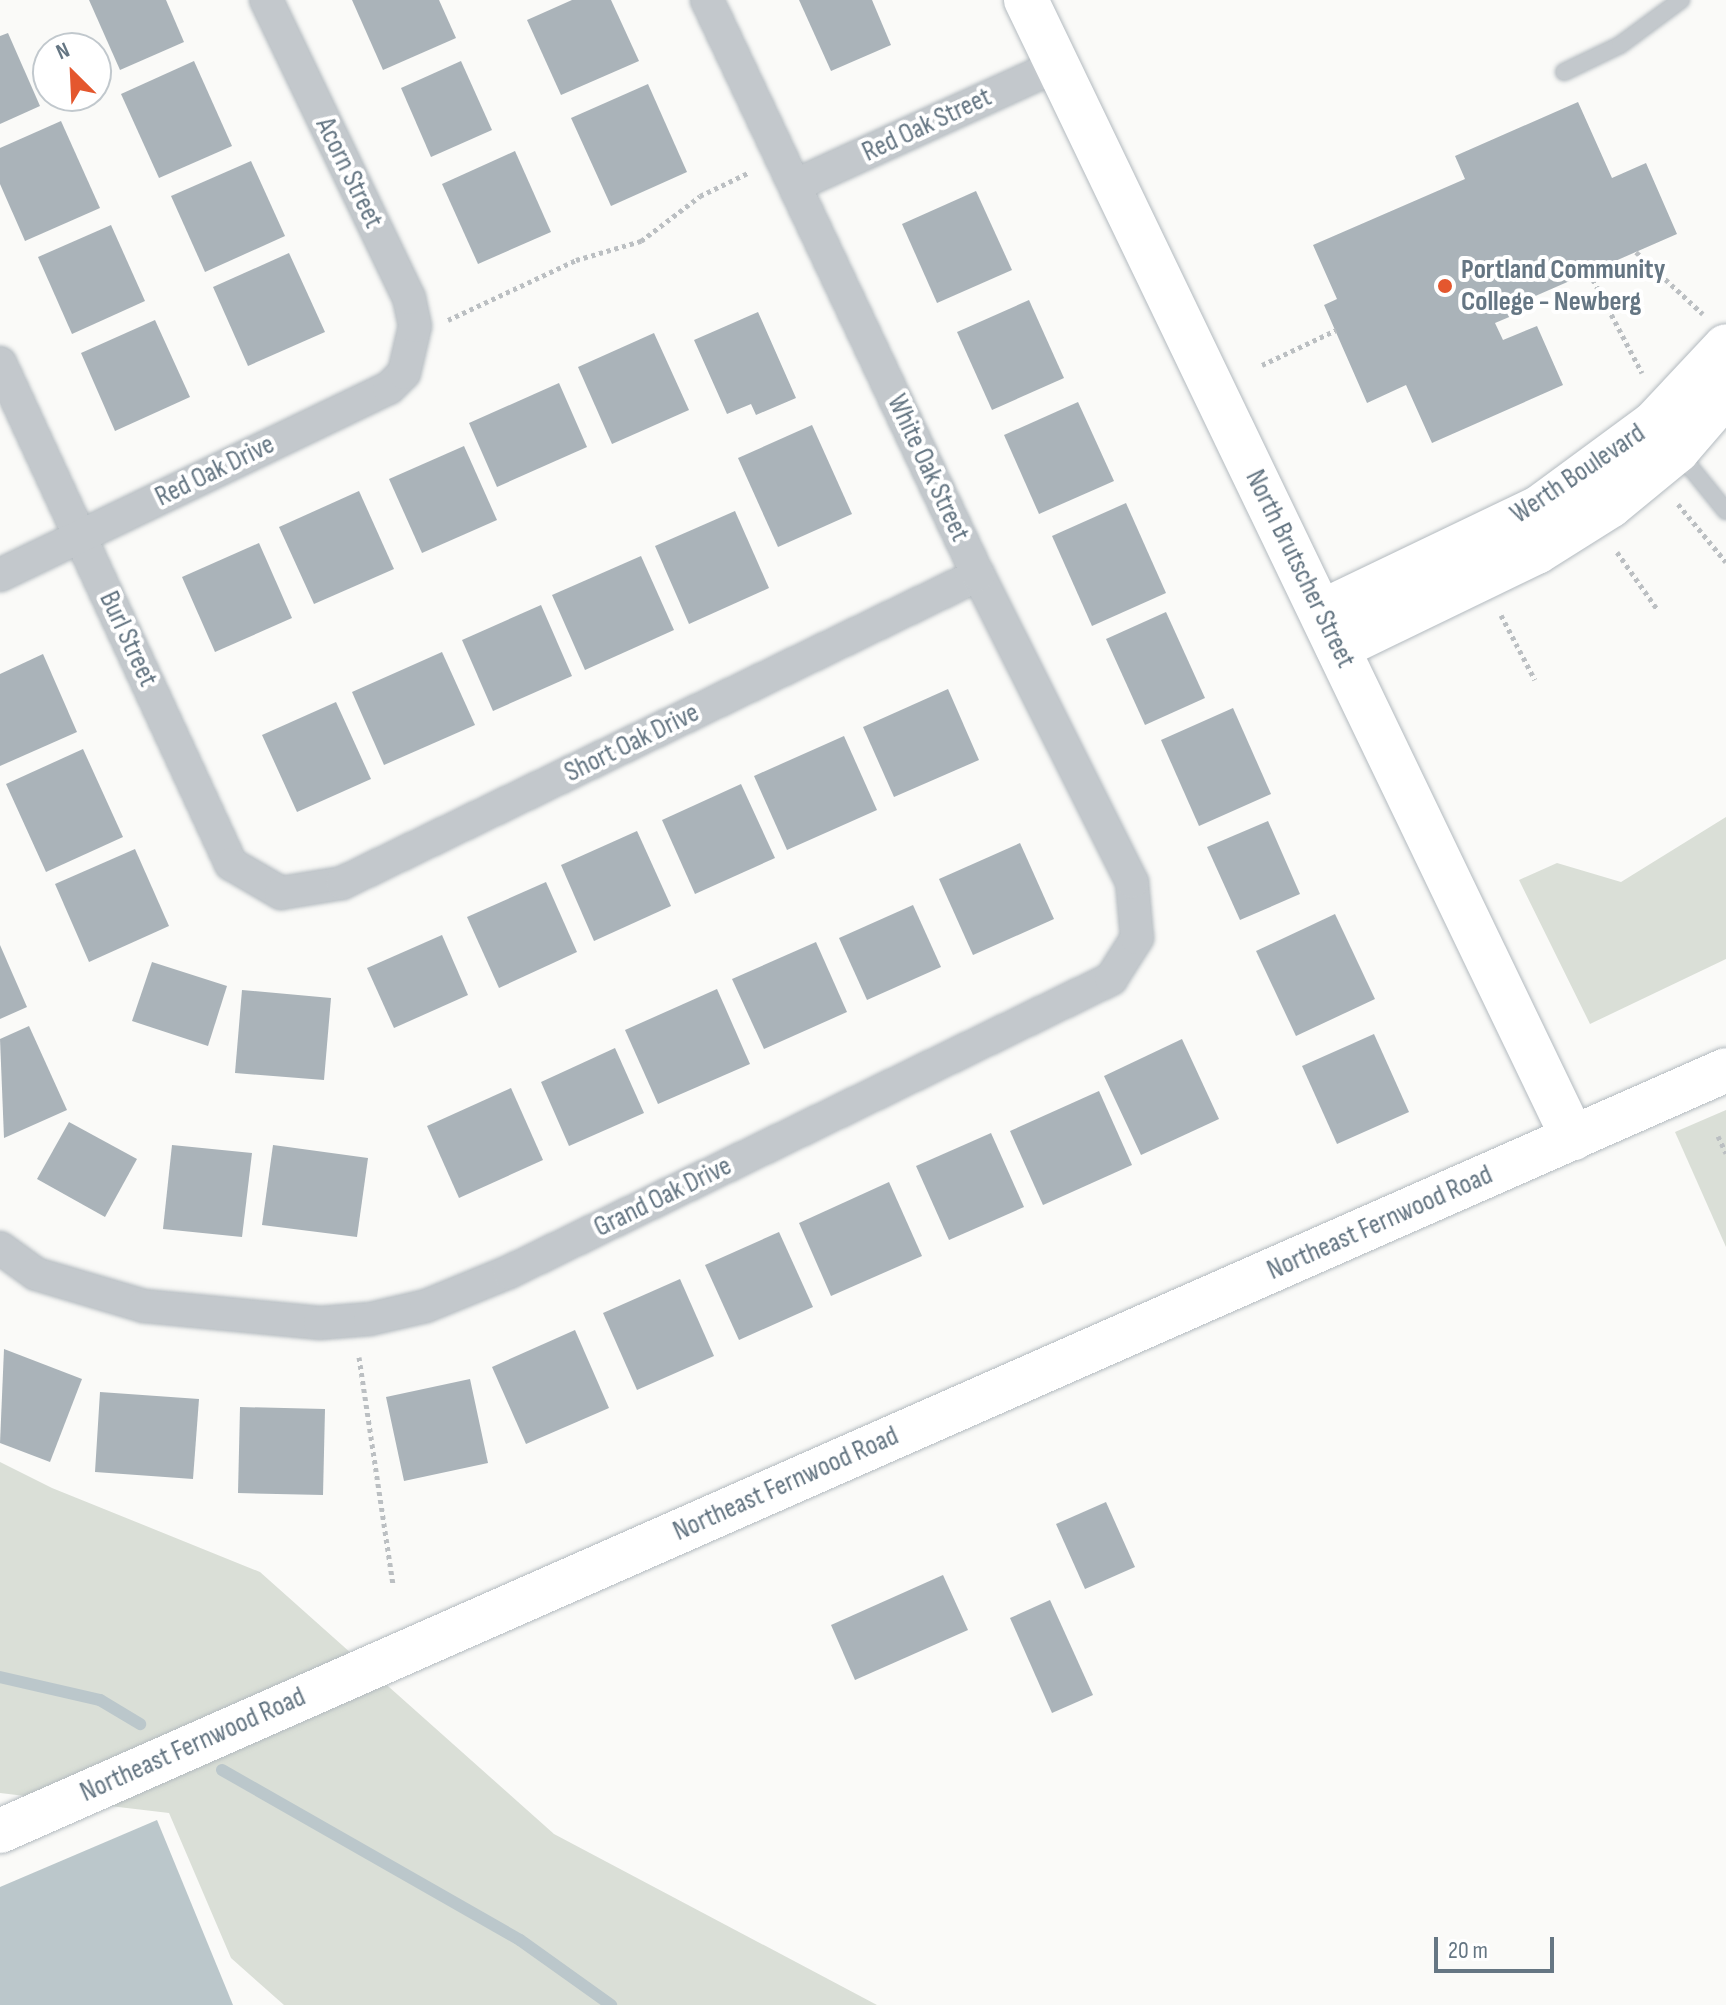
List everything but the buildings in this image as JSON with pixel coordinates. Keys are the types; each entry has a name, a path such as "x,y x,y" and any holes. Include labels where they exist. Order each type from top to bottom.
{"street":[{"name":"Acorn Street","path":"266,0 409,298 414,338"},
{"name":"White Oak Street","path":"707,0 978,575 1132,882 1137,938"},
{"name":"North Brutscher Street","path":"1026,0 1573,1138"},
{"name":"Red Oak Street","path":"789,170 1058,65"},
{"name":"Werth Boulevard","path":"1330,630 1540,507 1654,423 1716,332"},
{"name":"Red Oak Drive","path":"0,575 389,388 414,338"},
{"name":"Burl Street","path":"0,363 231,864 281,893"},
{"name":"Werth Boulevard","path":"1330,630 1537,552 1610,506 1677,451 1726,394"},
{"name":"Short Oak Drive","path":"281,893 342,883 978,575"},
{"name":"Grand Oak Drive","path":"0,1248 36,1274 144,1306 320,1323 426,1306 538,1258 1111,979 1137,938"},
{"name":"Northeast Fernwood Road","path":"0,1831 1726,1070"}],"lane":[{"path":"1564,72 1620,45 1681,0"},
{"path":"1677,451 1726,511"}],"path":[{"path":"414,338 576,260 641,241 700,196 789,170"},
{"path":"1636,252 1716,332"},
{"path":"1589,272 1642,373"},
{"path":"1262,365 1336,330"},
{"path":"1668,493 1726,562"},
{"path":"1607,538 1657,609"},
{"path":"1496,603 1535,680"},
{"path":"1718,1136 1726,1153"},
{"path":"353,1320 393,1584"}],"shaded area":[{"path":"1726,817 1726,959 1590,1024 1519,880 1557,863 1621,882"},
{"path":"1726,1110 1726,1247 1675,1132"},
{"path":"0,1462 52,1488 260,1572 554,1834 877,2005 284,2005 231,1958 169,1813 0,1793"},
{"path":"157,1820 233,2005 0,2005 0,1887"}],"waterway":[{"path":"0,1677 100,1700 140,1724"},
{"path":"222,1770 520,1940 611,2005"}],"place":[{"name":"Portland Community College - Newberg","path":"1445,286"}]}
